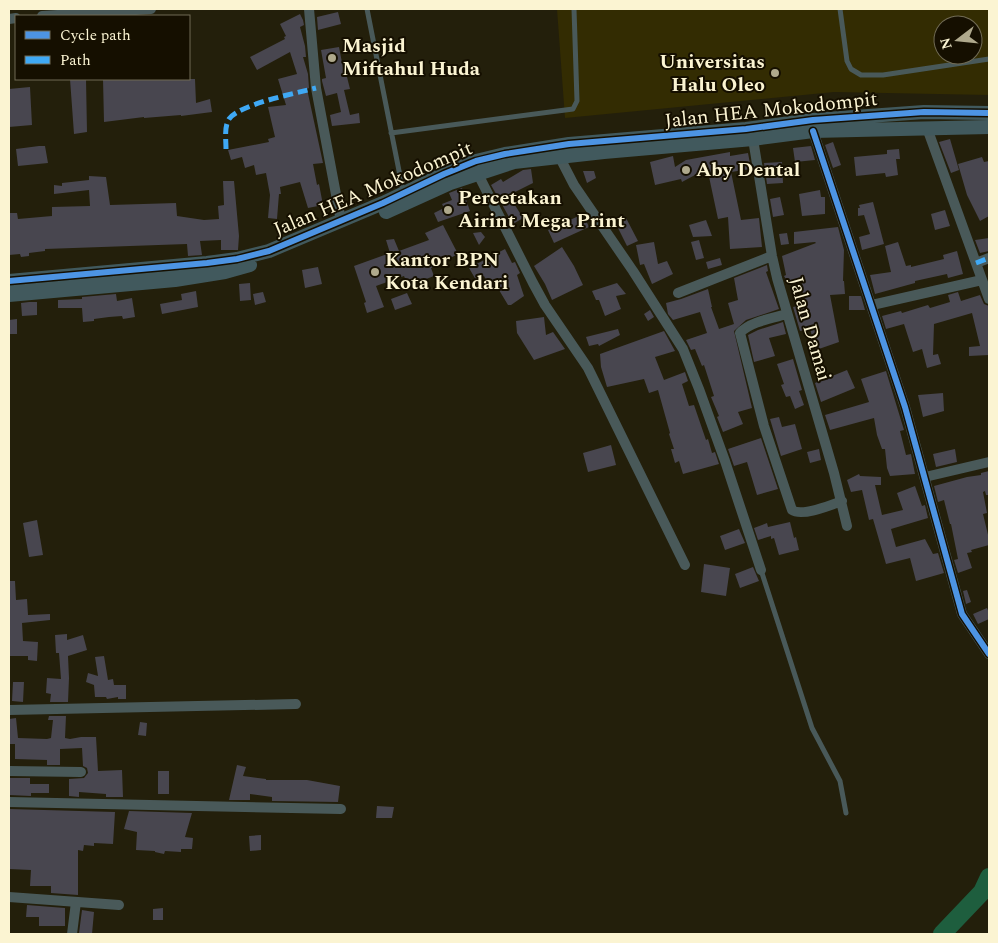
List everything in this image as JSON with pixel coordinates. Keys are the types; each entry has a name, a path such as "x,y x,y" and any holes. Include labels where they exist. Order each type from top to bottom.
{"street":[{"path":"47,15 66,11 151,9"},
{"path":"308,9 316,88 342,221"},
{"path":"922,112 989,299"},
{"name":"Jalan HEA Mokodompit","path":"9,281 199,270 225,272 284,256 450,183 514,162 617,145 813,120 922,112 989,113"},
{"name":"Jalan HEA Mokodompit","path":"9,295 175,280 199,270 269,251 404,194 444,174 483,159 539,147 753,139 813,131 989,127"},
{"path":"813,131 872,305 925,477 962,614 989,654"},
{"name":"Jalan Damai","path":"753,139 772,256 848,526"},
{"path":"559,156 574,185 633,271 683,349 725,462 761,570"},
{"path":"478,174 504,230 541,298 588,368 684,564"},
{"path":"678,293 772,256"},
{"path":"976,263 989,258"},
{"path":"872,305 982,280"},
{"path":"787,314 752,325 740,333 764,426 792,510 796,513 804,512 842,501"},
{"path":"925,477 989,462"},
{"path":"9,710 296,704"},
{"path":"9,771 81,772"},
{"path":"9,802 341,808"},
{"path":"9,897 119,905"},
{"path":"72,934 76,902"}],"lane":[{"path":"367,9 404,194"},
{"path":"391,133 573,108 578,101 574,9"},
{"path":"840,9 847,61 851,69 861,76 883,75 989,59"},
{"path":"761,570 812,728 840,782 846,813"}],"shaded area":[{"name":"Universitas Halu Oleo","path":"557,9 989,9 989,95 834,92 565,118"}],"building":[{"path":"338,12 341,24 318,30 317,17"},
{"path":"300,14 304,25 300,27 305,46 306,57 303,57 308,74 309,88 307,89 323,163 313,164 323,205 308,208 300,182 280,187 281,194 279,194 277,219 268,218 270,195 266,173 256,175 254,165 245,168 242,157 231,160 228,150 269,142 268,139 275,137 268,107 286,105 278,79 297,74 290,52 257,70 250,57 285,39 284,37 286,36 280,24"},
{"path":"339,47 344,73 346,73 350,89 344,90 350,115 359,113 360,123 332,126 330,115 341,112 337,93 326,96 322,81 322,79 326,78 321,50"},
{"path":"195,79 196,103 210,99 212,112 104,122 103,80"},
{"path":"70,80 86,80 87,132 74,134"},
{"path":"30,87 32,125 9,127 9,89"},
{"path":"950,139 959,170 951,173 939,142"},
{"path":"833,142 841,165 833,168 825,145"},
{"path":"45,146 48,163 18,166 16,149"},
{"path":"811,146 815,160 795,162 793,148"},
{"path":"899,149 900,159 896,159 898,175 886,177 885,173 856,176 854,157 887,154 887,150"},
{"path":"730,152 730,156 748,153 751,169 731,172 741,220 759,218 762,247 730,249 728,217 718,219 708,172 695,175 682,182 681,179 655,185 650,162 673,156 675,167 686,160"},
{"path":"982,157 984,162 989,161 989,216 980,221 967,195 958,164"},
{"path":"782,162 783,183 767,184 764,163"},
{"path":"531,169 533,183 511,194 515,201 513,202 523,218 513,224 491,185 501,179 503,182 523,170"},
{"path":"583,171 594,171 596,178 587,183"},
{"path":"89,176 106,177 110,205 176,203 177,216 204,220 219,219 218,206 224,205 223,181 234,181 239,236 238,250 221,250 221,240 200,241 202,255 188,256 187,244 45,249 45,251 29,253 29,256 21,257 20,254 9,255 9,213 17,213 18,219 52,216 52,207 90,206 89,190 54,194 54,185 62,186 62,183 89,180"},
{"path":"462,188 470,211 438,222 434,213 444,208 442,204 452,200 449,193"},
{"path":"820,190 821,197 825,197 825,214 802,216 799,194"},
{"path":"780,197 784,215 773,217 770,199"},
{"path":"873,202 884,244 862,250 859,237 870,234 864,215 858,216 858,208 860,208 859,205"},
{"path":"945,210 950,226 935,230 931,214"},
{"path":"583,214 589,227 554,243 548,230"},
{"path":"625,216 638,241 627,246 615,222"},
{"path":"706,220 712,236 693,237 689,225"},
{"path":"443,225 458,254 431,268 434,276 408,286 404,276 376,286 384,307 367,313 364,303 366,302 354,266 390,253 386,240 394,239 399,251 429,240 425,233"},
{"path":"838,227 844,250 843,281 845,294 830,295 839,342 816,350 810,329 800,331 793,307 803,305 802,279 788,283 784,276 786,275 782,256 816,243 794,244 794,232"},
{"path":"481,232 485,237 479,245 473,233"},
{"path":"787,233 789,244 781,245 779,234"},
{"path":"989,238 989,251 980,253 975,240"},
{"path":"699,240 704,258 696,260 691,242"},
{"path":"654,242 658,264 667,261 673,274 652,284 644,264 640,265 636,245"},
{"path":"898,242 906,266 911,265 911,267 944,259 943,255 957,251 963,274 948,278 947,274 915,281 915,283 875,294 870,275 891,272 885,246"},
{"path":"562,247 583,285 552,300 534,266"},
{"path":"505,249 512,263 515,262 520,273 517,275 524,296 511,305 508,305 496,285 490,288 484,276 476,280 469,268"},
{"path":"720,258 722,265 708,269 706,262"},
{"path":"767,265 768,271 766,272 779,309 746,320 734,331 752,408 738,412 743,424 723,432 711,397 714,396 704,365 702,366 695,349 691,350 686,340 707,333 700,312 673,320 668,314 666,303 708,289 711,307 719,329 734,324 728,303 738,300 734,278"},
{"path":"318,267 322,284 305,288 302,270"},
{"path":"250,283 251,300 240,301 239,284"},
{"path":"617,283 626,294 616,296 621,309 605,316 599,300 596,300 592,291"},
{"path":"196,291 198,307 162,314 160,304 182,300 181,294"},
{"path":"263,292 266,302 255,305 253,294"},
{"path":"958,292 961,301 980,295 984,304 989,306 989,355 969,356 969,347 980,346 972,313 934,324 933,355 938,354 941,364 927,368 922,349 913,352 904,324 886,329 882,316 901,311 902,313 928,305 930,308 950,302 948,295"},
{"path":"407,293 412,304 395,310 391,299"},
{"path":"116,294 117,301 132,298 135,317 123,319 122,316 109,317 83,322 82,308 58,308 58,300"},
{"path":"849,296 861,296 865,310 849,310"},
{"path":"37,302 37,315 22,316 21,303"},
{"path":"650,310 654,317 648,321 644,314"},
{"path":"544,317 546,335 553,332 565,349 534,360 517,333 516,321"},
{"path":"17,319 17,334 9,334 9,320"},
{"path":"783,322 786,334 769,338 775,356 754,362 748,335"},
{"path":"618,329 620,335 599,346 598,344 589,346 586,337"},
{"path":"664,331 675,351 655,357 664,380 685,372 688,381 682,384 689,406 694,405 706,440 708,439 712,453 715,452 719,464 683,474 679,461 675,463 671,449 674,449 658,390 649,393 644,379 607,387 601,367 600,354"},
{"path":"793,359 802,390 799,391 804,405 795,409 790,396 786,397 781,385 784,384 777,364"},
{"path":"847,370 855,388 821,402 815,383"},
{"path":"886,371 904,430 900,431 906,455 911,454 915,474 890,476 885,449 882,449 877,435 874,418 830,430 825,415 869,402 861,379"},
{"path":"943,393 944,411 923,417 918,395"},
{"path":"779,417 782,427 795,424 802,449 781,456 770,419"},
{"path":"761,438 778,489 757,495 747,462 734,466 728,449"},
{"path":"611,445 616,465 588,472 583,453"},
{"path":"819,449 821,460 810,463 807,452"},
{"path":"955,449 957,462 936,467 933,454"},
{"path":"989,471 989,495 986,495 985,491 983,492 987,513 983,514 989,545 967,553 972,568 958,573 954,560 958,559 951,524 944,500 938,502 934,486 981,475 981,473"},
{"path":"859,474 860,476 881,477 881,485 875,485 882,515 903,510 897,493 915,486 922,506 925,505 928,518 891,529 896,547 925,539 933,554 938,553 944,573 916,581 910,558 886,564 873,519 869,520 862,490 851,492 847,480"},
{"path":"37,520 43,555 29,557 23,523"},
{"path":"790,522 799,550 779,555 774,538 771,539 771,536 758,540 754,528 767,523 768,527"},
{"path":"739,529 745,543 725,550 720,536"},
{"path":"704,564 730,568 726,596 701,592"},
{"path":"753,567 759,581 740,588 735,574"},
{"path":"9,581 15,581 16,600 27,599 28,615 50,614 50,620 22,623 23,641 38,642 37,661 28,660 28,656 9,656"},
{"path":"967,590 971,602 966,604 963,591"},
{"path":"987,608 989,619 978,624 973,614"},
{"path":"67,634 67,640 83,635 87,650 68,656 68,702 50,702 51,694 46,693 47,678 61,679 59,653 56,653 55,635"},
{"path":"104,656 108,680 113,679 114,685 126,685 126,699 95,697 94,685 86,682 88,673 98,676 95,657"},
{"path":"13,682 24,682 23,702 12,701"},
{"path":"49,716 66,716 65,738 96,737 98,771 122,770 123,797 106,797 106,794 79,792 79,797 69,796 69,779 84,778 88,773 87,768 83,766 82,748 60,749 60,765 47,765 47,760 15,759 15,744 9,744 9,719 16,718 18,738 47,739 51,738 53,720 48,720"},
{"path":"140,722 147,723 146,736 138,735"},
{"path":"237,765 246,767 243,776 266,780 307,780 340,786 338,802 272,801 272,797 250,794 250,800 229,800"},
{"path":"158,771 169,771 169,794 158,794"},
{"path":"9,778 30,778 30,784 49,784 49,793 31,793 31,796 9,795"},
{"path":"377,806 394,807 392,818 376,818"},
{"path":"9,809 115,812 113,844 94,843 94,846 84,845 83,851 78,850 78,895 51,893 51,886 30,886 31,870 9,869"},
{"path":"129,811 192,813 185,837 193,838 192,849 181,849 181,852 165,851 164,854 155,851 136,850 137,832 124,829"},
{"path":"261,835 261,850 250,851 249,836"},
{"path":"27,905 65,908 65,926 39,926 39,917 26,917"},
{"path":"163,908 163,920 153,920 153,909"},
{"path":"82,910 94,912 92,934 79,933"}],"waterway":[{"path":"942,934 982,892 989,877"}],"marked path":[{"path":"226,149 226,126 229,119 235,114 256,104 316,88"},
{"path":"976,263 989,258"}],"cycle path":[{"path":"9,281 207,263 237,259 269,251 383,203 444,174 476,161 505,154 569,144 746,129 813,120 924,112 989,113"},
{"path":"813,131 905,407 962,614 989,654"}],"place":[{"name":"Masjid Miftahul Huda","path":"332,58"},
{"name":"Universitas Halu Oleo","path":"775,73"},
{"name":"Aby Dental","path":"686,170"},
{"name":"Percetakan Airint Mega Print","path":"448,210"},
{"name":"Kantor BPN Kota Kendari","path":"375,272"}]}
